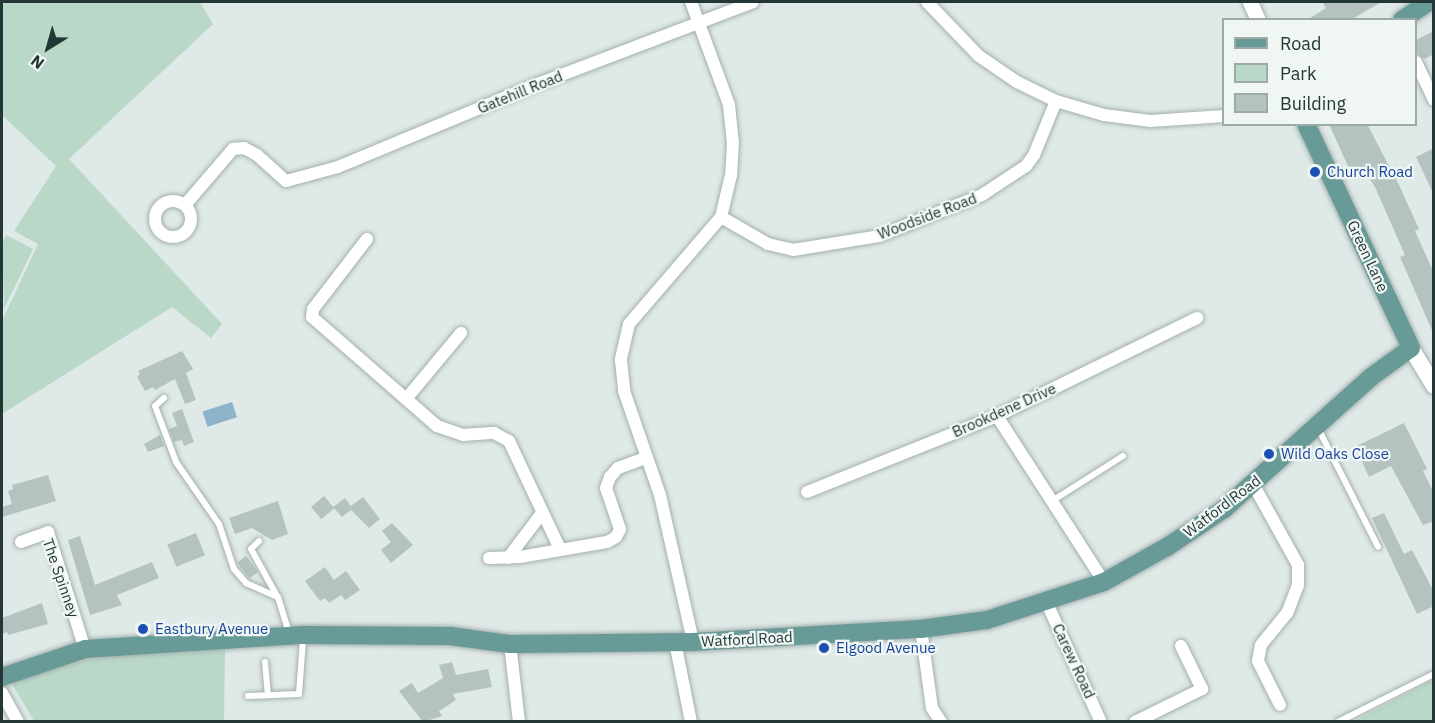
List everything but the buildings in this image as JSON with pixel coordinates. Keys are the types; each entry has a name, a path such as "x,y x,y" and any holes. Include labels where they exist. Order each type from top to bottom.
{"main road":[{"path":"1405,18 1429,2"},
{"name":"Green Lane","path":"1307,126 1411,348 1434,386"},
{"name":"Watford Road","path":"2,677 85,649 296,635 450,636 510,644 684,642 921,629 987,620 1104,582 1167,547 1253,484 1317,425 1411,348"}],"street":[{"path":"690,2 729,105 733,141 731,175 720,218 685,262 647,299 629,324 623,342 624,391 645,458 660,495 684,642 692,722"},
{"name":"Gatehill Road","path":"185,205 234,149 244,148 257,155 286,181 338,167 535,85 753,2"},
{"path":"927,2 979,56 1017,82 1056,101 1104,115 1150,122 1222,116"},
{"path":"1250,2 1257,18"},
{"path":"1417,64 1434,100"},
{"name":"Woodside Road","path":"720,218 768,244 793,250 879,236 982,195 1026,166 1034,155 1056,101"},
{"path":"367,239 313,309 312,317 406,399 449,432 463,435 494,433 509,441 560,549"},
{"name":"Brookdene Drive","path":"807,492 998,416 1197,318"},
{"path":"406,399 461,333"},
{"path":"998,416 1104,582"},
{"path":"489,558 508,558 607,543 616,537 620,529 606,488 610,477 618,468 645,458"},
{"path":"1253,484 1298,566 1299,585 1287,613 1262,645 1258,661 1280,705"},
{"path":"508,558 542,513"},
{"name":"The Spinney","path":"21,542 48,532 85,649"},
{"name":"Carew Road","path":"1046,601 1101,722"},
{"path":"921,629 933,708 941,722"},
{"path":"510,644 519,722"},
{"path":"1135,722 1202,689 1181,646"},
{"path":"2,693 18,722"}],"lane":[{"path":"164,398 155,406 162,431 176,462 219,524 234,569 246,583 278,597"},
{"path":"1317,425 1378,547"},
{"path":"1052,501 1123,456"},
{"path":"248,696 299,694 296,635 251,549 260,541"},
{"path":"265,662 268,695"},
{"path":"1338,722 1434,674"}],"green space":[{"path":"2,2 200,2 213,24 69,159 222,324 211,338 172,307 2,414 2,321 38,244 14,231 56,166 2,115"},
{"path":"6,235 33,249 4,309 2,244"},
{"path":"172,644 225,648 224,721 34,721 12,684 19,678 86,660"},
{"path":"1433,680 1433,721 1354,721"}],"water":[{"path":"232,402 237,417 207,427 203,412"}],"place":[{"name":"Church Road","path":"1315,172"},
{"name":"Wild Oaks Close","path":"1269,454"},
{"name":"Eastbury Avenue","path":"143,629"},
{"name":"Elgood Avenue","path":"824,648"}]}
